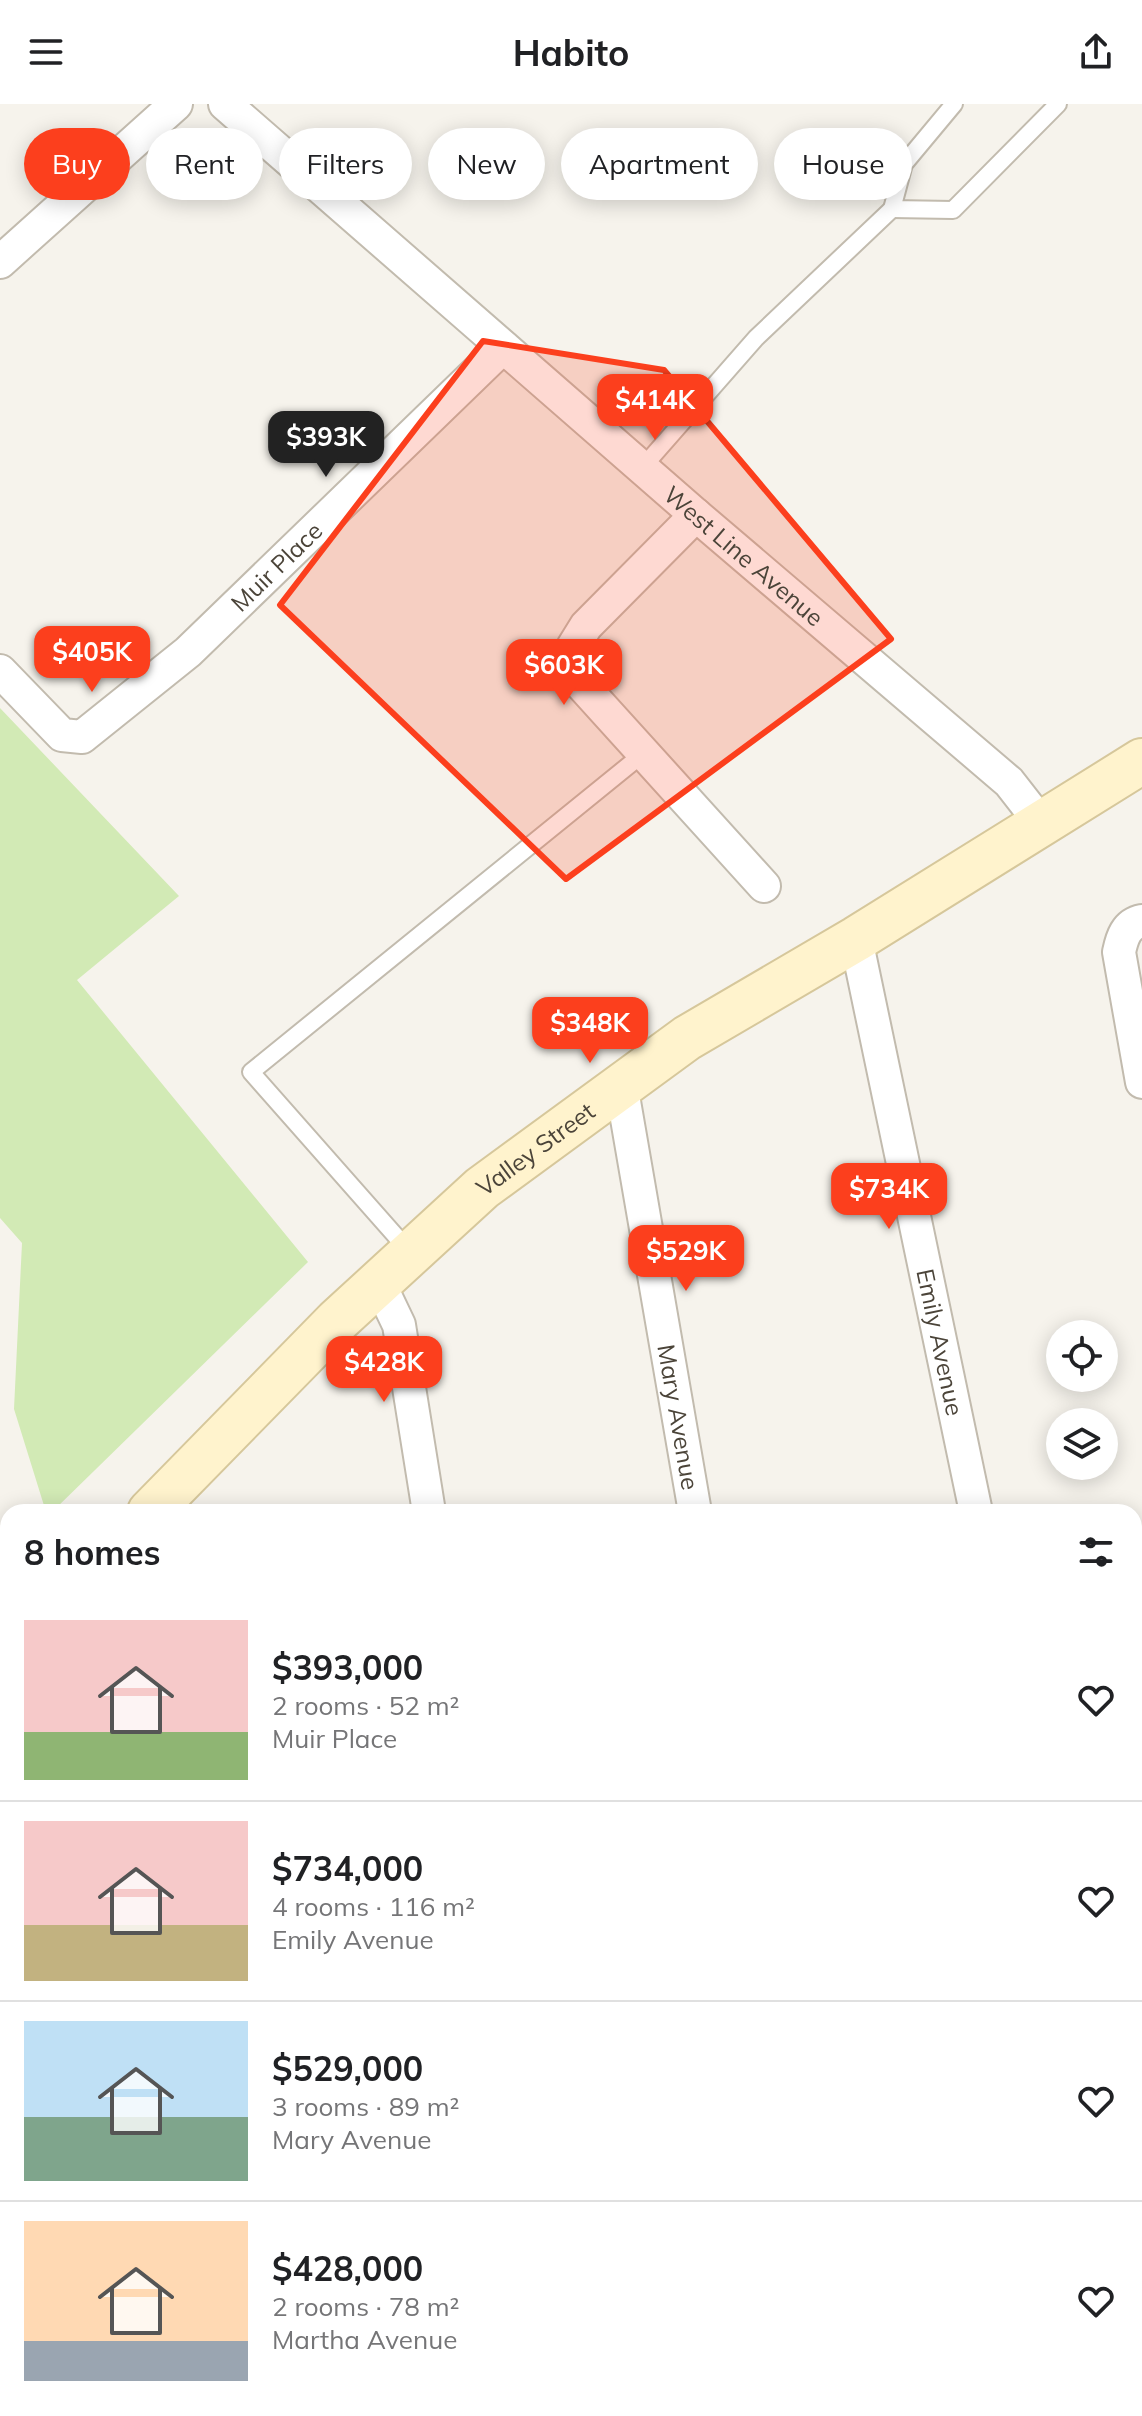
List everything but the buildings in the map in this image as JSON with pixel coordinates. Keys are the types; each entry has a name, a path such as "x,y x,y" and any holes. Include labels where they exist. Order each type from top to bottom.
{"main road":[{"name":"Valley Street","path":"158,1504 337,1321 482,1188 687,1038 856,939 1142,761"}],"street":[{"path":"0,262 176,104"},
{"name":"West Line Avenue","path":"225,104 696,515 1009,782 1041,823"},
{"name":"Muir Place","path":"0,671 62,735 82,737 188,652 503,347"},
{"path":"696,515 586,626 573,647 581,684 764,886"},
{"path":"1142,921 1126,930 1119,952 1142,1082"},
{"name":"Emily Avenue","path":"856,939 974,1504"},
{"name":"Mary Avenue","path":"621,1084 694,1504"},
{"path":"379,1283 399,1325 428,1504"}],"lane":[{"path":"642,468 756,338 892,209 904,164 954,104"},
{"path":"892,209 953,210 1058,104"},
{"path":"410,1252 251,1072 644,753"}],"highlighted area":[{"path":"483,341 664,370 891,639 566,879 280,605"}],"green space":[{"path":"0,708 179,896 77,980 308,1262 60,1504 44,1504 14,1409 22,1243 0,1218"}]}
